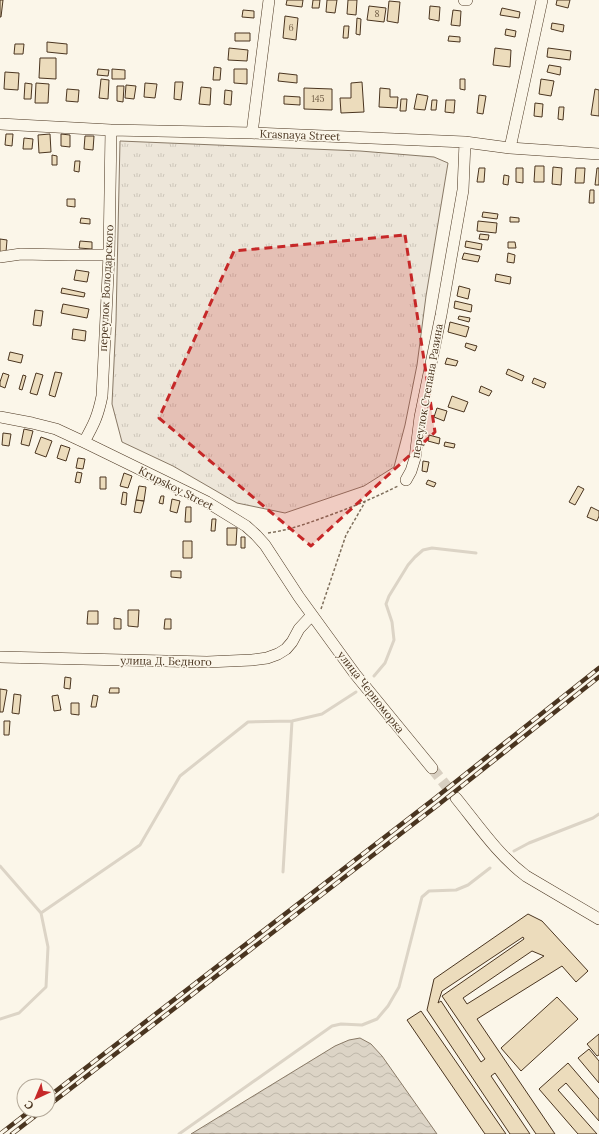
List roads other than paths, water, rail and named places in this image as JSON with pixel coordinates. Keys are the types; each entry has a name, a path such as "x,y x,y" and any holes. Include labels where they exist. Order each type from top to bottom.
{"street":[{"path":"252,133 270,0"},
{"path":"510,148 542,0"},
{"name":"Krasnaya Street","path":"0,124 111,130 252,133 465,142 510,148 599,154"},
{"name":"переулок Володарского","path":"84,442 95,424 102,396 109,255 111,130"},
{"name":"переулок Степана Разина","path":"406,480 411,471 415,458 420,417 441,315 464,190 465,142"},
{"path":"0,257 21,254 109,255"},
{"name":"Krupskoy Street","path":"0,417 32,423 56,430 84,442 206,502 234,518 256,535 265,545 290,584 314,617"},
{"name":"улица Д. Бедного","path":"0,657 207,662 252,660 267,658 286,649 300,629 314,617"},
{"name":"улица Черноморка","path":"314,617 355,674 432,768"},
{"path":"456,798 492,844 514,868 599,920"}],"water":[{"path":"360,1038 371,1044 382,1056 437,1134 191,1134 335,1046 349,1040"}],"waterway":[{"path":"374,676 385,663 394,640 392,622 386,604 389,596 408,565 423,550 432,548 476,553"},
{"path":"41,913 140,845 180,776 248,722 292,721 322,714 356,692"},
{"path":"283,872 292,721"},
{"path":"514,851 529,843 593,818 599,814"},
{"path":"0,866 41,913 48,947 46,987 19,1013 0,1019"},
{"path":"179,1134 332,1026 341,1024 362,1025 377,1019 388,1006 399,987 422,897 429,891 456,890 468,885 490,868"}],"tunnel":[{"path":"432,768 456,798"}],"railway":[{"path":"56,1091 434,799 599,668"},
{"path":"56,1100 438,805 599,677"},
{"path":"0,1134 21,1118"},
{"path":"12,1134 33,1118"}]}
